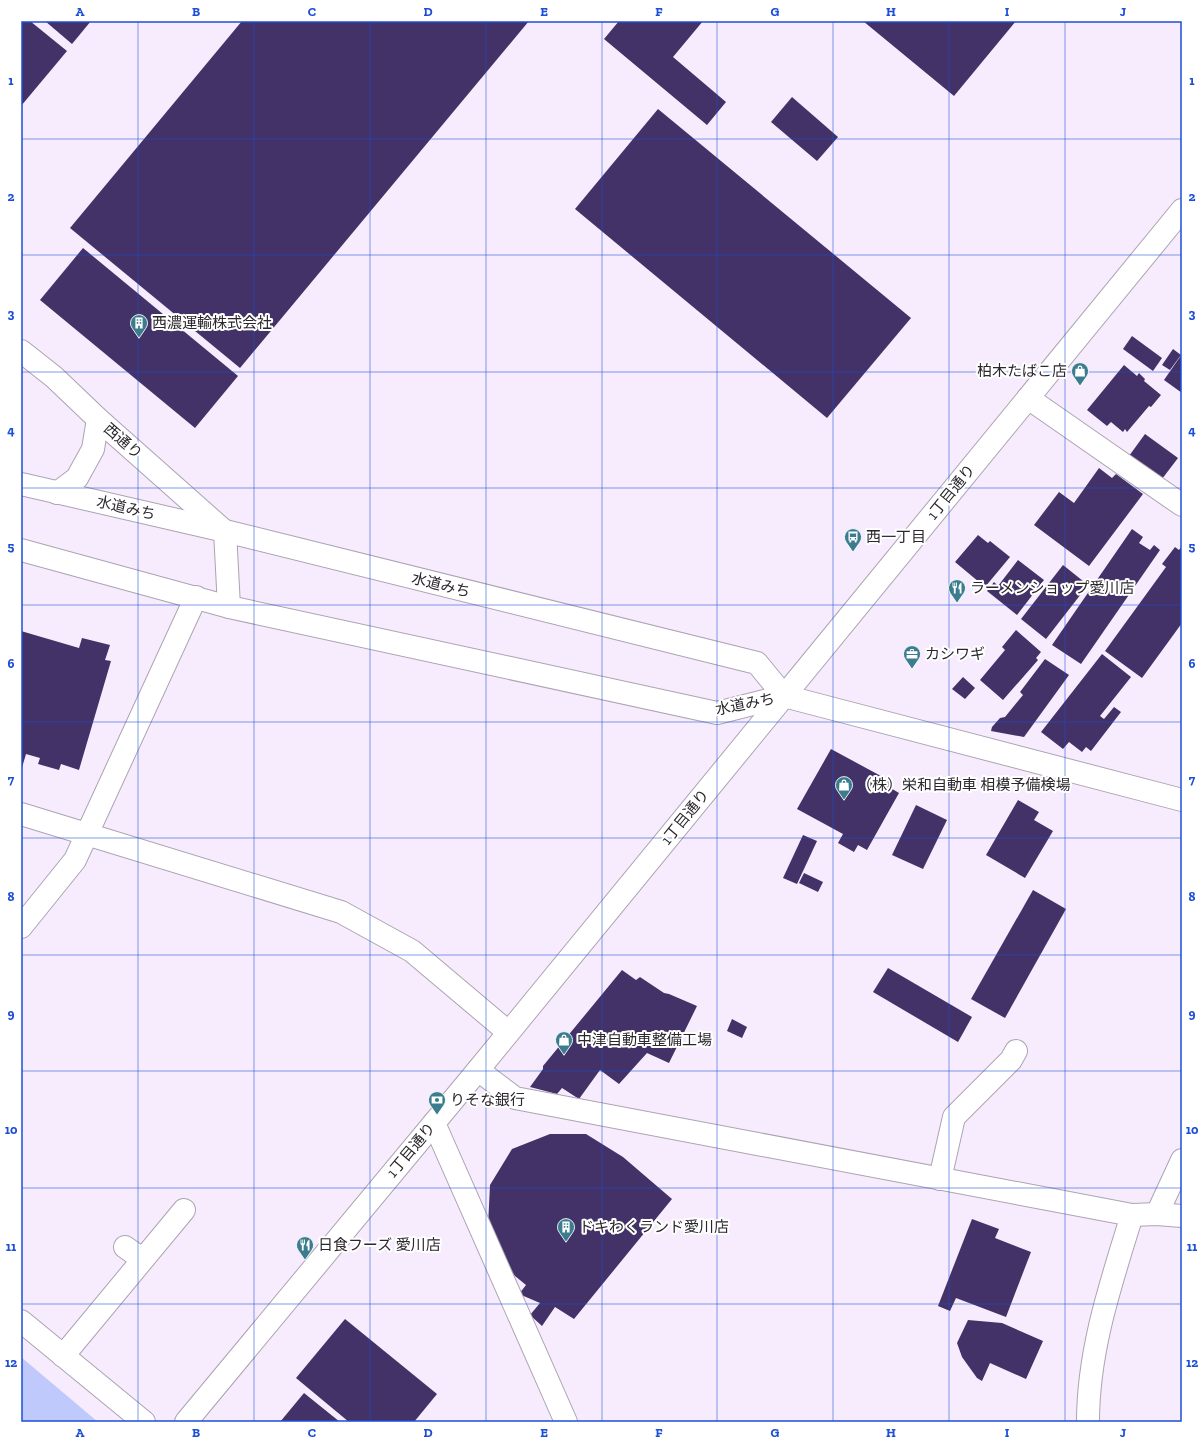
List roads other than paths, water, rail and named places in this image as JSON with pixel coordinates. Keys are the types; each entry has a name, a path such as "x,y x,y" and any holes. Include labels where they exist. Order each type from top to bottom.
{"street":[{"name":"1丁目通り","path":"186,1422 478,1070 1182,210"},
{"name":"西通り","path":"21,351 54,377 98,419 225,531"},
{"path":"1028,398 1182,505"},
{"path":"57,493 77,478 93,449 98,419"},
{"name":"水道みち","path":"21,484 225,531 757,663 784,696 717,713 229,607 21,550"},
{"path":"225,531 229,607"},
{"path":"21,927 75,860 196,598"},
{"path":"784,696 1182,800"},
{"path":"21,814 341,912 412,951 508,1032"},
{"path":"940,1179 954,1117 1011,1060 1016,1051"},
{"path":"478,1070 515,1098 1132,1215 1158,1214 1182,1216"},
{"path":"434,1123 566,1422"},
{"path":"1158,1214 1182,1160"},
{"path":"63,1356 134,1253 184,1210"},
{"path":"1088,1422 1092,1364 1102,1316 1132,1215"},
{"path":"21,1321 144,1422"}],"water":[{"path":"21,1357 98,1422 21,1422"}],"place":[{"name":"西濃運輸株式会社","path":"139,338"},
{"name":"柏木たばこ店","path":"1080,386"},
{"name":"西一丁目","path":"853,552"},
{"name":"ラーメンショップ愛川店","path":"957,603"},
{"name":"カシワギ","path":"912,669"},
{"name":"（株）栄和自動車 相模予備検場","path":"844,800"},
{"name":"中津自動車整備工場","path":"564,1055"},
{"name":"りそな銀行","path":"437,1115"},
{"name":"ドキわくランド愛川店","path":"566,1242"},
{"name":"日食フーズ 愛川店","path":"305,1260"}]}
